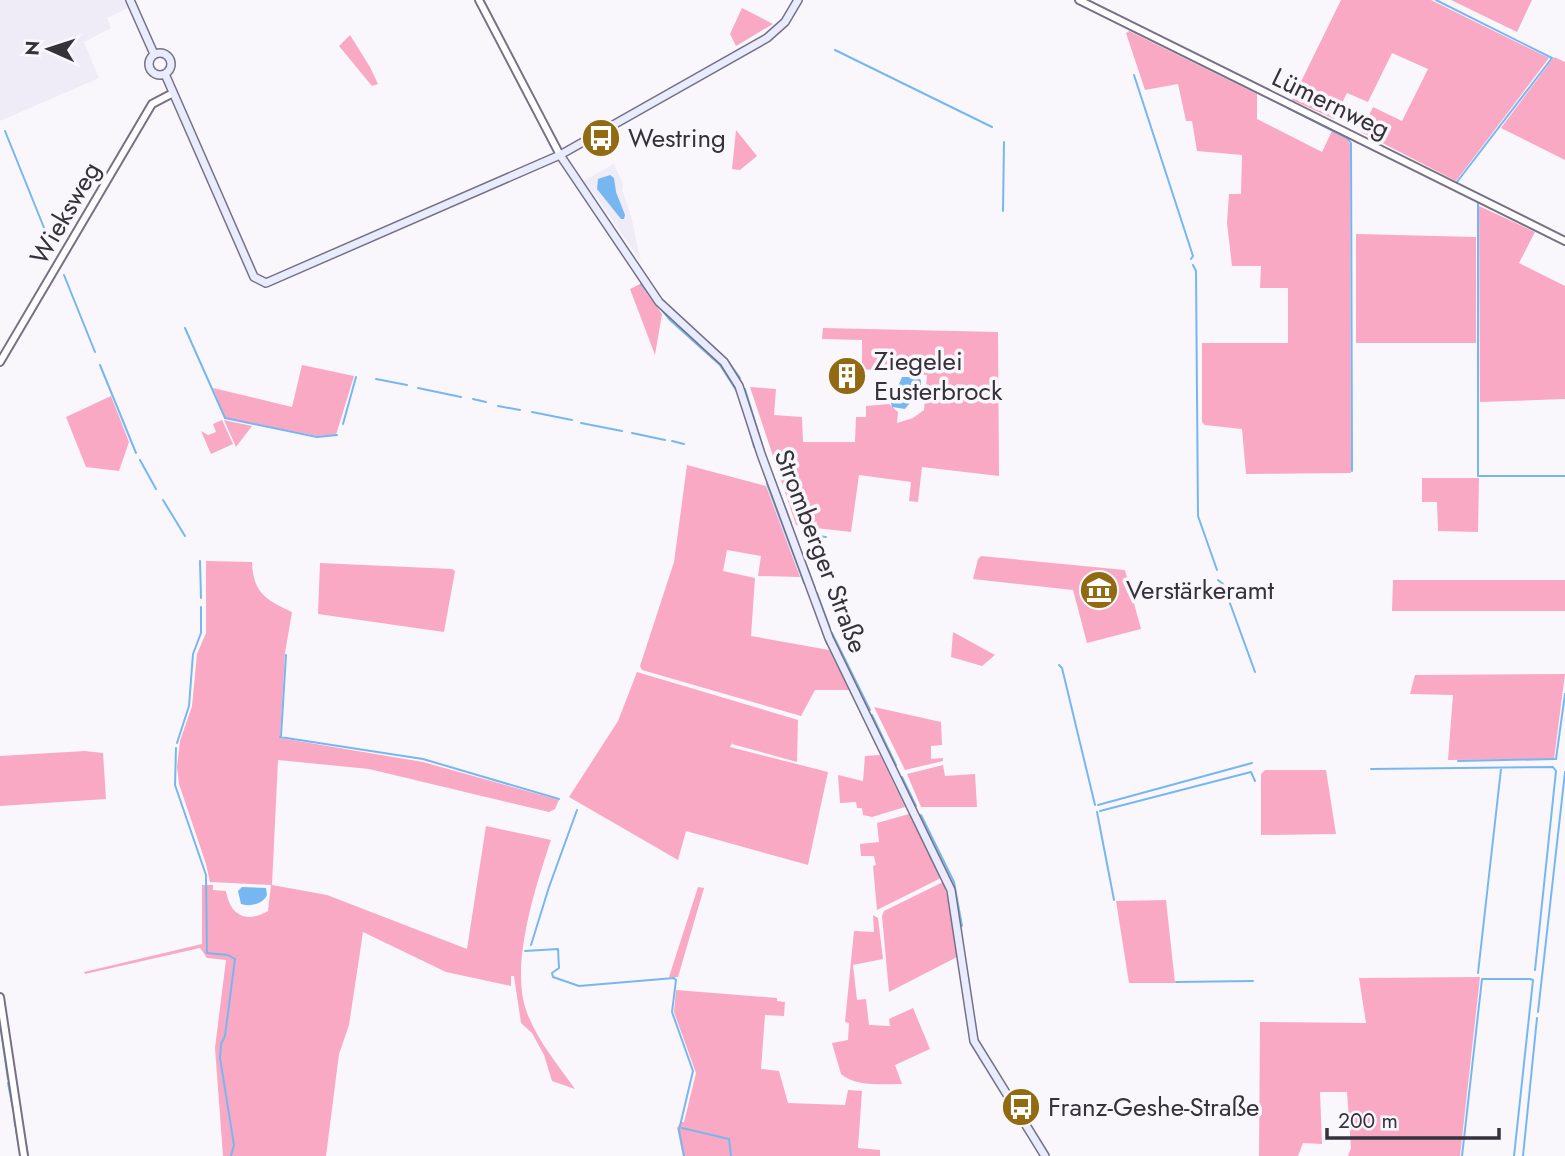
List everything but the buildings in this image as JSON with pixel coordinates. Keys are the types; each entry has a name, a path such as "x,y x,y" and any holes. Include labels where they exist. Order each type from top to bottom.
{"main road":[{"path":"130,0 154,54"},
{"path":"165,74 254,278 261,283 270,282 560,155 768,38 785,22 798,0"},
{"path":"163,53 170,59 170,68 165,74 156,75 150,69 149,61 154,54 163,53"},
{"name":"Stromberger Straße","path":"560,155 659,302 724,362 739,386 761,454 830,638 951,890 974,1041 1045,1156"}],"street":[{"name":"Stromberger Straße","path":"479,0 560,155"},
{"name":"Lümernweg","path":"1079,0 1565,241"},
{"name":"Wieksweg","path":"0,362 152,104 173,93"},
{"path":"0,997 24,1156"}],"shaded area":[{"path":"0,0 125,0 128,8 107,18 111,28 84,42 99,78 0,121"},
{"path":"1341,0 1431,0 1549,58 1456,181 1361,132 1373,107 1402,121 1428,69 1392,53 1368,102 1347,93 1334,119 1292,100"},
{"path":"1451,0 1532,0 1517,32"},
{"path":"742,8 773,24 736,46 730,34"},
{"path":"1129,31 1257,94 1257,119 1322,152 1332,131 1347,139 1350,144 1351,473 1246,474 1242,429 1205,425 1202,422 1202,343 1288,343 1288,288 1260,288 1261,266 1232,266 1227,223 1229,194 1241,194 1242,155 1197,151 1192,121 1186,121 1178,84 1145,90 1126,33"},
{"path":"350,35 378,84 372,86 339,46"},
{"path":"1554,57 1565,62 1565,160 1501,128"},
{"path":"736,130 757,156 740,170 732,169"},
{"path":"614,164 623,184 622,190 641,262 583,181"},
{"path":"1479,206 1535,232 1519,263 1565,286 1565,399 1480,402"},
{"path":"1356,234 1476,237 1476,343 1356,343"},
{"path":"640,284 662,314 655,355 630,289"},
{"path":"823,328 998,332 999,476 922,467 918,502 909,501 911,482 859,475 851,532 816,528 817,522 814,522 813,527 796,525 750,387 776,389 774,415 802,417 803,442 855,442 856,417 866,417 866,406 889,404 898,412 897,423 913,418 924,410 927,375 862,369 862,340 822,339"},
{"path":"302,365 354,376 336,435 317,436 225,418 213,388 292,407"},
{"path":"111,396 129,442 119,471 86,467 66,417"},
{"path":"222,420 233,444 211,454 201,431 208,435 216,432 213,424"},
{"path":"224,420 252,426 236,447"},
{"path":"687,465 766,486 800,577 758,576 761,556 727,550 723,571 755,578 751,636 829,650 850,690 815,690 801,716 642,670 640,666 674,562"},
{"path":"1422,478 1479,478 1478,532 1438,531 1437,502 1422,502"},
{"path":"981,556 1125,570 1141,629 1087,643 1073,590 973,579"},
{"path":"206,561 252,562 258,588 268,599 292,612 285,653 280,738 423,762 559,800 555,809 549,812 369,769 278,760 272,885 327,895 467,949 486,826 551,840 527,925 521,970 522,991 535,1031 575,1089 552,1081 544,1055 532,1033 521,1023 514,976 511,976 511,986 446,972 363,932 349,1025 339,1054 326,1156 223,1156 215,1048 226,960 207,958 200,948 85,974 84,972 202,944 202,885 213,885 213,890 226,891 231,906 240,915 253,917 268,911 271,885 210,882 179,784 177,767 180,741 192,706 197,654 206,633"},
{"path":"320,563 452,569 455,571 444,632 318,614"},
{"path":"1393,580 1565,580 1565,611 1392,611"},
{"path":"953,632 995,655 982,666 951,657"},
{"path":"637,672 798,720 797,762 732,744 734,739 730,747 828,772 808,865 686,831 678,860 569,797 618,721"},
{"path":"1565,674 1554,759 1448,760 1453,695 1410,694 1415,675"},
{"path":"874,707 941,722 942,745 931,746 931,759 943,758 943,761 905,770"},
{"path":"85,751 103,753 106,799 0,806 0,756"},
{"path":"880,755 905,807 872,817 863,815 862,808 857,808 856,802 840,803 838,775 863,781 865,756"},
{"path":"943,765 945,776 975,774 977,807 921,807 907,774"},
{"path":"1265,770 1326,770 1336,834 1261,835 1261,774"},
{"path":"909,814 940,877 877,910 874,856 861,856 860,844 879,842 877,823"},
{"path":"943,882 951,909 957,957 889,992 882,916 884,911"},
{"path":"698,887 704,888 678,977 669,977"},
{"path":"1166,900 1175,983 1129,983 1116,901"},
{"path":"873,915 878,918 883,959 853,965 857,1000 866,999 869,1025 890,1026 889,1019 913,1008 930,1049 895,1065 902,1084 870,1084 847,1078 841,1074 832,1043 848,1040 849,1023 845,1022 854,931 874,932"},
{"path":"1480,977 1460,1156 1348,1156 1351,1148 1347,1092 1320,1092 1322,1144 1303,1143 1298,1156 1259,1156 1260,1022 1366,1023 1359,978"},
{"path":"676,990 777,998 777,1001 785,1002 784,1016 765,1015 761,1069 779,1071 788,1103 845,1105 848,1090 862,1091 858,1148 880,1150 880,1156 683,1156 677,1128 684,1122 696,1073 674,1012"}],"water":[{"path":"610,175 614,178 624,219 621,219 597,189 598,179"},
{"path":"902,377 917,377 921,380 920,397 913,399 905,409 892,407 889,395 896,391"},
{"path":"242,887 266,888 267,895 263,901 256,904 241,904 238,891"}],"waterway":[{"path":"1436,0 1552,58 1457,182"},
{"path":"1131,30 1283,105"},
{"path":"835,50 992,127"},
{"path":"1134,75 1193,256 1191,259"},
{"path":"1288,108 1347,138 1351,143 1352,471"},
{"path":"5,131 53,250"},
{"path":"1003,211 1004,142"},
{"path":"1478,203 1478,476 1565,476"},
{"path":"1193,265 1196,271 1198,516 1217,570"},
{"path":"64,275 95,352"},
{"path":"641,284 670,320 720,365 738,393"},
{"path":"185,328 225,418 317,437 337,435"},
{"path":"708,342 727,360 740,378"},
{"path":"100,365 136,453"},
{"path":"343,424 356,377"},
{"path":"376,379 407,385"},
{"path":"418,388 461,397"},
{"path":"745,389 764,451"},
{"path":"473,399 486,402"},
{"path":"498,406 520,410"},
{"path":"532,412 572,420"},
{"path":"581,423 622,431"},
{"path":"748,425 754,447"},
{"path":"632,433 665,440"},
{"path":"672,441 684,444"},
{"path":"140,460 156,489"},
{"path":"767,460 791,523"},
{"path":"767,484 804,583"},
{"path":"163,500 185,536"},
{"path":"802,534 826,537"},
{"path":"795,535 815,588"},
{"path":"200,561 201,598"},
{"path":"1218,580 1223,584 1255,672"},
{"path":"817,593 830,628"},
{"path":"177,743 189,706 193,654 201,633 201,607"},
{"path":"822,630 827,644"},
{"path":"832,633 870,710"},
{"path":"830,649 842,672"},
{"path":"281,736 286,655"},
{"path":"1059,665 1062,668 1095,805"},
{"path":"1458,761 1556,759 1565,694"},
{"path":"872,715 896,765"},
{"path":"280,737 423,759 559,799"},
{"path":"176,748 175,785 206,875 207,953 228,955 235,959 220,1058 234,1145 231,1156"},
{"path":"883,757 889,770"},
{"path":"1098,805 1252,763"},
{"path":"1371,769 1553,767 1556,771 1535,970"},
{"path":"1478,973 1501,769"},
{"path":"1100,811 1251,772 1255,781"},
{"path":"1538,1012 1565,772"},
{"path":"902,777 916,806"},
{"path":"531,945 577,810"},
{"path":"1097,812 1114,900"},
{"path":"921,815 954,882 962,926"},
{"path":"525,951 558,949 559,968 552,973 553,977 579,986 674,978 676,980 672,1012 693,1071 679,1130 684,1156"},
{"path":"1462,1156 1482,979 1530,979 1533,980 1514,1156"},
{"path":"1176,982 1253,981"},
{"path":"1523,1156 1537,1018"},
{"path":"0,1023 8,1079"},
{"path":"8,1083 13,1109"},
{"path":"19,1102 28,1156"},
{"path":"14,1115 15,1126"},
{"path":"682,1128 729,1139 731,1156"},
{"path":"16,1129 19,1147"}],"place":[{"name":"Westring","path":"601,138"},
{"name":"Ziegelei Eusterbrock","path":"847,376"},
{"name":"Verstärkeramt","path":"1099,590"},
{"name":"Franz-Geshe-Straße","path":"1021,1107"}]}
